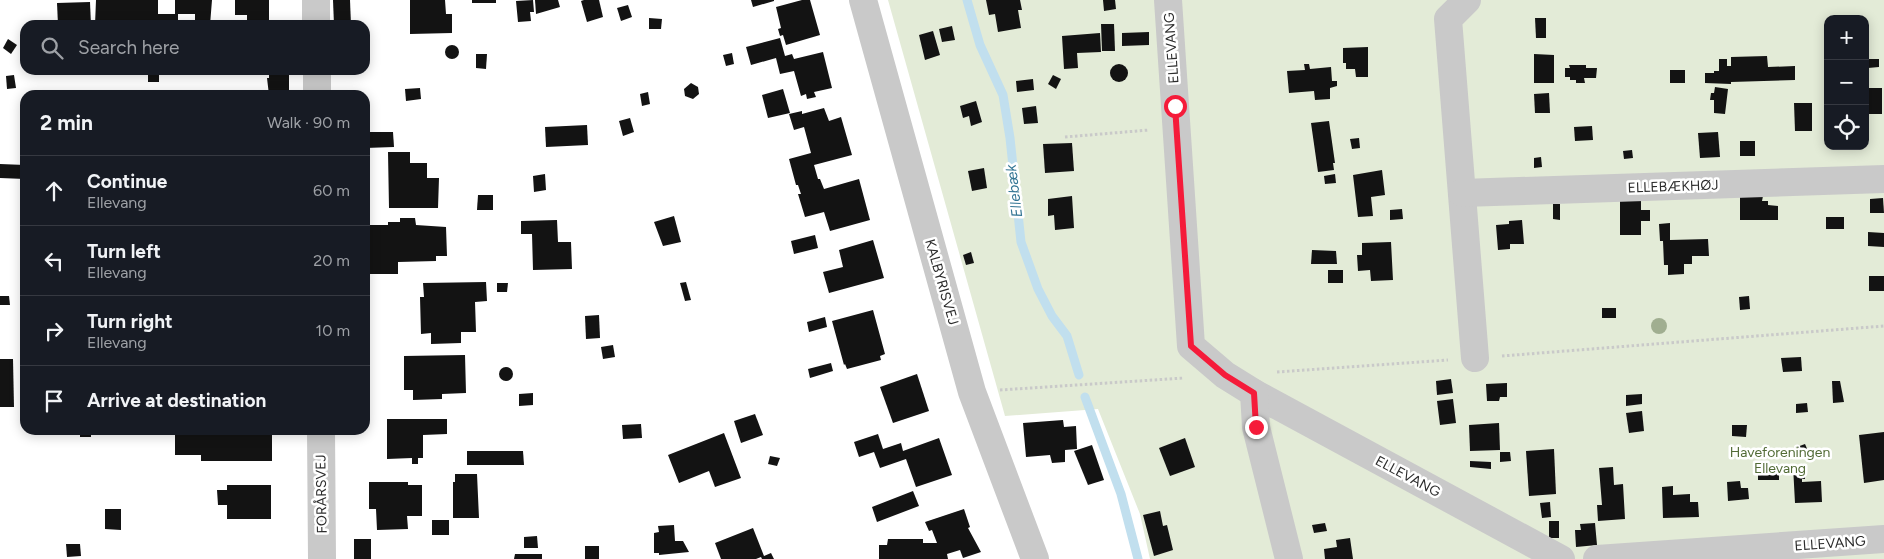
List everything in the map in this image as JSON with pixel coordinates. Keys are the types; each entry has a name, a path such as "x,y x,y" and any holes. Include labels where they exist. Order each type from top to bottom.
{"street":[{"path":"316,0 316,20"},
{"name":"KALBYRISVEJ","path":"863,0 972,392 1035,559"},
{"name":"ELLEVANG","path":"1168,0 1191,346 1225,375 1254,393 1561,559"},
{"path":"1467,0 1448,19 1475,358"},
{"path":"317,75 317,90"},
{"name":"ELLEBÆKHØJ","path":"1462,193 1884,179"},
{"path":"1254,393 1256,427 1289,559"},
{"name":"FORÅRSVEJ","path":"321,435 322,559"},
{"name":"ELLEVANG","path":"1597,559 1884,539"}],"path":[{"path":"1065,137 1156,130"},
{"path":"1273,372 1884,326"},
{"path":"972,392 1225,375"}],"green space":[{"name":"Haveforeningen Ellevang","path":"888,0 1884,0 1884,559 1150,559 1140,514 1098,409 1005,416"}],"building":[{"path":"96,0 158,0 158,14 175,14 175,0 212,0 210,20 195,20 195,14 178,14 178,20 95,20"},
{"path":"235,0 269,0 269,20 247,20 247,15 235,15"},
{"path":"333,0 350,0 351,20 334,20"},
{"path":"410,0 445,0 446,14 452,14 452,33 410,34"},
{"path":"472,0 496,0 496,3 472,3"},
{"path":"533,0 534,12 530,12 531,21 518,22 516,1"},
{"path":"535,0 558,0 560,7 536,14"},
{"path":"599,0 603,17 587,22 581,1"},
{"path":"751,0 774,0 774,1 753,7"},
{"path":"802,0 810,0 820,35 786,45 783,35 780,36 778,29 781,28 776,7"},
{"path":"986,0 1020,0 1022,10 1018,10 1021,28 998,32 995,14 989,15"},
{"path":"1103,0 1115,0 1116,9 1104,11"},
{"path":"90,2 91,20 58,20 57,3"},
{"path":"628,5 632,17 621,21 617,8"},
{"path":"649,18 662,19 661,29 649,29"},
{"path":"1535,18 1546,18 1546,38 1536,38"},
{"path":"1101,24 1114,24 1115,51 1102,51"},
{"path":"952,26 955,40 942,42 939,29"},
{"path":"933,31 940,55 925,60 919,35"},
{"path":"1149,32 1149,45 1122,46 1122,33"},
{"path":"1100,33 1101,52 1077,53 1078,68 1064,69 1062,36"},
{"path":"780,38 785,56 792,54 794,59 823,52 832,88 814,92 816,97 807,99 806,94 801,96 794,71 780,74 776,58 751,65 746,47"},
{"path":"8,39 17,45 11,54 3,48"},
{"path":"452,45 457,47 459,52 457,57 452,59 447,57 445,52 447,47"},
{"path":"1368,47 1368,77 1356,77 1355,69 1346,69 1346,63 1343,63 1343,48"},
{"path":"732,53 734,64 726,66 723,55"},
{"path":"476,54 487,54 486,69 476,68"},
{"path":"1534,54 1554,55 1554,83 1534,83"},
{"path":"1767,56 1768,67 1795,66 1795,80 1731,82 1731,84 1705,83 1705,73 1719,71 1719,59 1727,59 1727,66 1731,66 1731,57"},
{"path":"1869,59 1879,59 1879,67 1869,68"},
{"path":"1119,64 1125,67 1128,73 1125,79 1119,82 1113,79 1110,73 1113,67"},
{"path":"1304,64 1309,64 1310,69 1331,67 1332,81 1337,81 1337,86 1330,88 1330,99 1315,100 1314,91 1289,93 1287,71 1305,70"},
{"path":"1569,65 1586,65 1586,68 1597,68 1596,78 1584,78 1585,83 1576,83 1576,80 1570,80 1570,77 1565,77 1565,68 1570,68"},
{"path":"1670,70 1685,70 1685,83 1670,83"},
{"path":"14,75 16,88 7,89 6,76"},
{"path":"148,75 159,75 159,82 148,82"},
{"path":"269,75 289,75 289,90 268,90 267,78 269,78"},
{"path":"1053,75 1061,79 1056,89 1048,84"},
{"path":"1033,79 1034,90 1017,92 1016,81"},
{"path":"691,83 698,87 699,94 693,99 685,96 684,89"},
{"path":"1715,87 1728,89 1725,114 1714,113 1714,100 1710,100 1711,93 1714,93"},
{"path":"420,88 421,99 406,101 405,89"},
{"path":"1869,88 1882,88 1882,114 1869,114"},
{"path":"783,89 790,113 768,118 762,95"},
{"path":"648,92 650,104 642,106 640,94"},
{"path":"1549,93 1550,113 1535,113 1534,94"},
{"path":"976,101 982,122 971,126 969,116 963,118 960,106"},
{"path":"1794,103 1812,103 1812,131 1795,131"},
{"path":"1036,106 1038,123 1024,124 1022,108"},
{"path":"824,108 829,121 841,117 852,155 814,165 818,179 820,179 824,189 859,179 870,220 830,231 824,212 805,217 798,194 801,194 798,185 796,185 789,159 811,153 804,127 794,130 789,114 802,111 802,114"},
{"path":"630,118 634,132 623,136 619,121"},
{"path":"1329,121 1335,163 1333,163 1334,170 1318,172 1311,123"},
{"path":"587,125 588,145 546,147 545,127"},
{"path":"1592,126 1593,140 1575,141 1574,127"},
{"path":"370,132 393,132 394,147 370,148"},
{"path":"1718,132 1720,157 1700,158 1698,133"},
{"path":"1359,138 1360,148 1352,149 1350,139"},
{"path":"1740,141 1755,141 1755,156 1740,156"},
{"path":"1072,143 1074,171 1045,173 1043,144"},
{"path":"1632,150 1633,158 1624,159 1623,151"},
{"path":"388,152 410,152 410,163 427,163 427,178 439,178 438,208 389,208"},
{"path":"1541,157 1542,167 1534,168 1534,158"},
{"path":"0,164 20,165 20,179 0,178"},
{"path":"984,168 987,188 972,191 968,171"},
{"path":"1382,170 1385,195 1371,197 1373,216 1358,217 1353,175"},
{"path":"545,174 546,190 534,192 533,176"},
{"path":"1335,174 1336,183 1325,184 1324,176"},
{"path":"1641,194 1641,210 1650,210 1650,221 1641,221 1641,235 1620,235 1620,195"},
{"path":"478,195 493,195 493,210 477,210"},
{"path":"1072,196 1074,228 1055,230 1054,215 1048,216 1048,199"},
{"path":"1740,196 1763,196 1762,201 1768,201 1768,205 1778,206 1778,220 1740,220"},
{"path":"1883,198 1884,213 1870,213 1870,199"},
{"path":"1553,204 1560,204 1560,220 1553,219"},
{"path":"1402,209 1403,219 1390,220 1390,210"},
{"path":"674,216 681,242 663,246 654,222"},
{"path":"1826,217 1844,217 1844,229 1826,229"},
{"path":"400,218 415,218 416,225 446,227 447,256 436,256 436,261 398,262 398,274 370,274 370,225 388,225 388,222 400,222"},
{"path":"557,220 558,242 571,242 572,269 533,270 532,234 521,234 521,221"},
{"path":"1522,220 1524,244 1510,244 1510,249 1498,250 1496,225"},
{"path":"1670,223 1670,240 1708,239 1709,256 1692,256 1692,264 1684,264 1684,274 1668,275 1668,265 1664,265 1663,241 1660,241 1659,224"},
{"path":"1868,232 1884,233 1884,247 1868,246"},
{"path":"815,235 818,248 794,254 791,241"},
{"path":"873,240 884,278 829,293 823,272 843,267 839,250"},
{"path":"1391,242 1393,280 1371,281 1370,270 1358,271 1357,255 1362,255 1362,243"},
{"path":"1312,250 1336,251 1337,264 1311,264"},
{"path":"971,252 974,263 966,265 963,255"},
{"path":"1328,270 1343,270 1343,283 1328,283"},
{"path":"1869,276 1884,276 1884,291 1869,291"},
{"path":"486,282 487,301 475,302 476,332 461,332 461,343 431,344 431,333 421,334 420,297 424,297 423,283"},
{"path":"686,282 691,300 685,301 680,283"},
{"path":"497,283 508,283 507,292 497,292"},
{"path":"0,296 9,296 10,305 0,305"},
{"path":"1749,296 1750,309 1740,310 1739,297"},
{"path":"1602,308 1616,308 1616,318 1602,318"},
{"path":"873,310 885,354 880,356 881,360 847,369 844,365 832,321"},
{"path":"599,315 600,338 586,339 585,316"},
{"path":"825,317 827,327 809,332 807,322"},
{"path":"613,345 615,357 603,359 601,347"},
{"path":"465,355 466,393 442,394 442,399 413,400 413,390 404,390 404,356"},
{"path":"1801,357 1802,371 1783,372 1781,358"},
{"path":"0,359 13,359 14,407 0,407"},
{"path":"831,363 833,371 810,378 808,369"},
{"path":"503,367 509,367 513,374 509,381 503,381 499,377 499,371"},
{"path":"917,374 929,411 893,423 880,387"},
{"path":"1451,379 1453,393 1437,395 1436,381"},
{"path":"1832,381 1840,381 1844,402 1833,403"},
{"path":"1507,383 1507,397 1500,397 1499,401 1487,401 1486,384"},
{"path":"533,393 533,405 519,406 519,394"},
{"path":"1642,394 1642,404 1626,406 1626,395"},
{"path":"1453,399 1456,423 1440,425 1437,401"},
{"path":"1807,403 1808,412 1796,413 1796,404"},
{"path":"1642,411 1644,431 1629,433 1626,413"},
{"path":"755,414 763,435 741,443 734,421"},
{"path":"387,419 447,419 447,434 423,435 423,458 418,458 418,464 412,464 412,458 387,459"},
{"path":"1063,420 1064,427 1076,426 1077,449 1065,450 1065,462 1052,463 1050,455 1026,457 1023,423"},
{"path":"1499,423 1500,450 1470,451 1469,425"},
{"path":"641,424 642,438 623,439 622,425"},
{"path":"1732,425 1747,425 1746,437 1732,436"},
{"path":"1884,432 1884,480 1864,483 1859,435"},
{"path":"724,433 741,478 715,487 709,471 679,483 668,455"},
{"path":"878,434 883,449 901,443 903,451 939,438 952,475 916,487 906,459 880,468 874,452 859,457 854,442"},
{"path":"80,435 91,435 91,437 80,437"},
{"path":"175,435 272,435 272,461 201,461 201,455 175,455"},
{"path":"1185,438 1195,467 1170,476 1159,448"},
{"path":"1805,444 1808,451 1799,454 1797,447"},
{"path":"1092,445 1104,480 1088,485 1074,451"},
{"path":"1554,449 1556,494 1529,496 1526,451"},
{"path":"467,451 523,451 524,465 467,465"},
{"path":"1500,452 1510,452 1511,461 1500,462"},
{"path":"770,456 780,458 777,466 768,464"},
{"path":"1470,461 1491,462 1491,469 1470,467"},
{"path":"1779,464 1779,480 1758,480 1758,465"},
{"path":"1793,466 1804,466 1805,479 1802,479 1802,482 1821,481 1822,502 1795,503"},
{"path":"1613,467 1614,485 1623,484 1625,519 1598,521 1597,505 1602,505 1599,468"},
{"path":"455,474 477,474 479,518 453,518 453,482 455,482"},
{"path":"1740,481 1741,488 1748,488 1749,499 1728,501 1727,482"},
{"path":"369,482 408,482 408,485 422,485 422,516 407,516 408,529 377,530 376,509 369,509"},
{"path":"227,485 271,485 271,519 227,519 227,505 218,505 217,490 227,490"},
{"path":"1673,486 1673,495 1690,494 1690,502 1698,502 1699,517 1663,518 1662,487"},
{"path":"913,491 919,506 877,522 872,507"},
{"path":"1550,502 1551,517 1542,518 1540,503"},
{"path":"105,509 121,509 121,530 105,529"},
{"path":"964,509 970,527 968,528 981,552 963,558 960,550 947,554 948,559 879,559 879,545 887,545 888,539 923,539 923,543 937,543 932,530 929,531 925,522"},
{"path":"1160,511 1163,526 1167,525 1173,550 1154,556 1143,515"},
{"path":"432,520 449,520 449,535 432,535"},
{"path":"1549,521 1559,521 1559,538 1549,538"},
{"path":"1325,523 1327,531 1314,533 1312,525"},
{"path":"1595,523 1597,545 1576,547 1575,530 1581,530 1580,524"},
{"path":"674,525 675,541 683,541 689,552 659,555 659,553 654,553 654,533 659,532 658,526"},
{"path":"753,528 764,556 771,553 774,559 762,559 761,557 756,559 721,559 715,543"},
{"path":"537,536 538,548 524,548 524,537"},
{"path":"1350,538 1353,559 1325,559 1324,549 1337,547 1336,540"},
{"path":"354,539 371,539 371,559 354,559"},
{"path":"66,544 80,544 81,556 67,557"},
{"path":"585,546 599,546 599,559 585,559"},
{"path":"515,554 542,554 542,559 514,559"}],"waterway":[{"name":"Ellebæk","path":"967,0 980,45 1003,95 1010,138 1021,242 1038,289 1052,316 1067,336 1079,375"},
{"name":"Ellebæk","path":"1085,397 1121,494 1138,559"}],"route":[{"path":"1175,106 1191,346 1225,375 1254,393 1256,427"}]}
